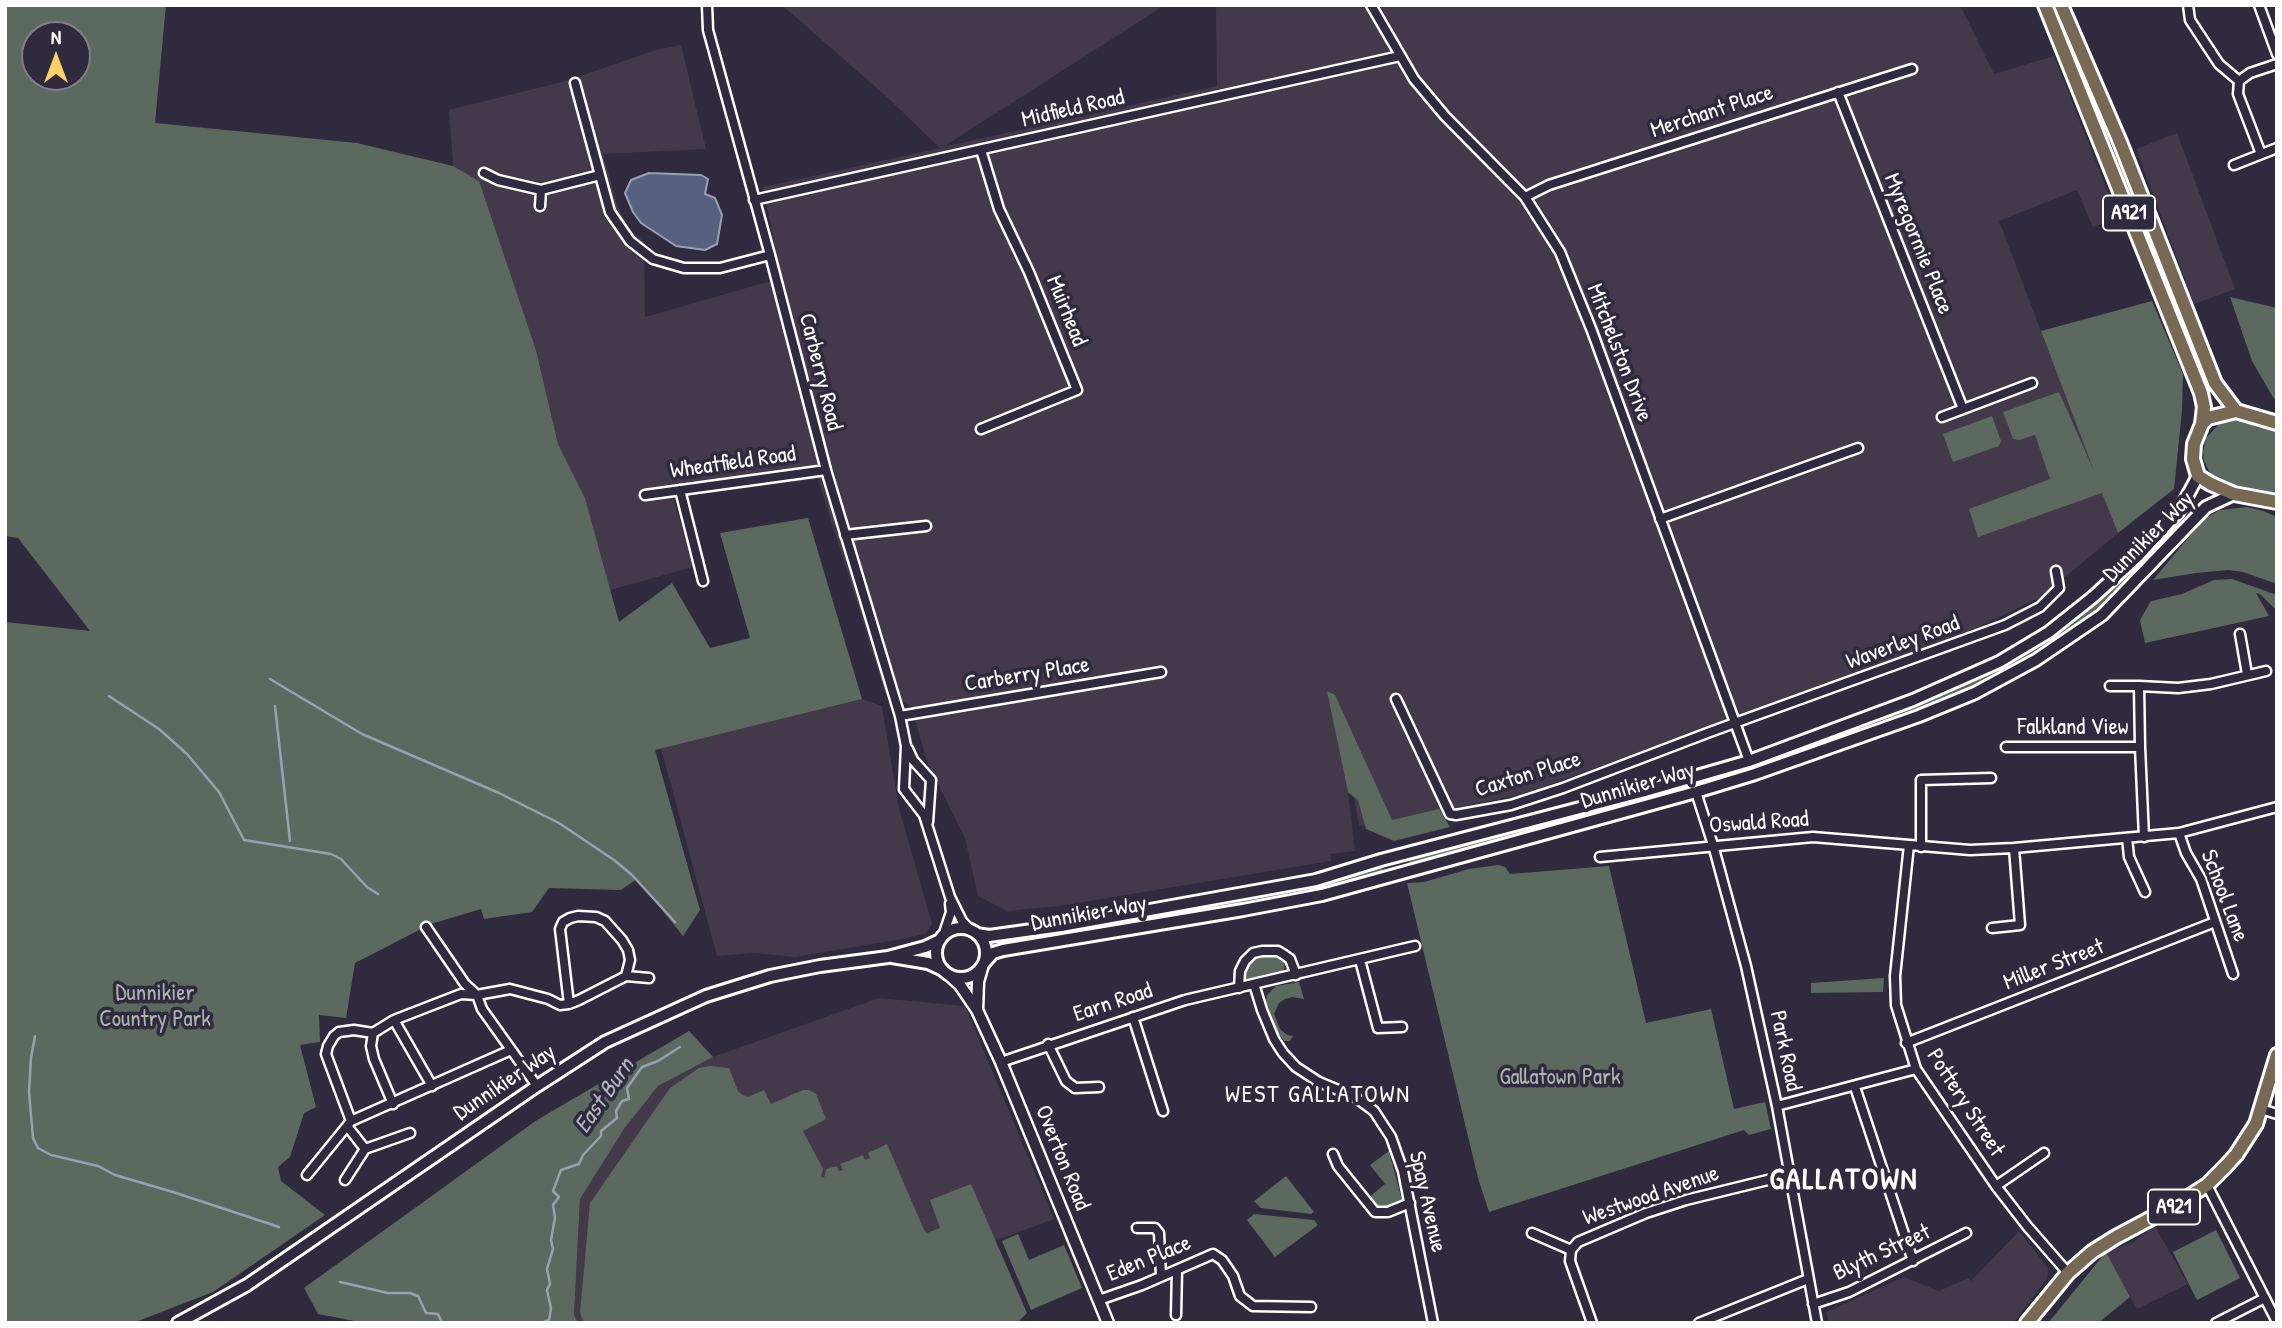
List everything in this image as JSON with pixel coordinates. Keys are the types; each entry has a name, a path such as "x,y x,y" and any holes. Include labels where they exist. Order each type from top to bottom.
{"main road":[{"name":"A921","path":"2045,5 2201,393 2204,407 2202,424 2194,444 2193,459 2198,475"},
{"name":"A921","path":"2061,5 2120,142 2215,383 2236,411"},
{"path":"2202,424 2208,418 2236,411 2277,423"},
{"path":"2198,475 2234,494 2276,504"},
{"name":"Dunnikier Way","path":"974,932 989,936 1082,923 1316,880 1394,856 1749,761 1913,700 1999,662 2049,632 2094,597 2139,555 2179,511 2198,475"},
{"name":"Dunnikier Way","path":"983,965 993,953 1003,950 1322,895 1696,792 1942,707 1975,693 2036,660 2102,615 2206,507 2234,494"},
{"path":"1749,761 1754,765 1763,764 1809,754"},
{"path":"1645,791 1688,785 1696,792"},
{"path":"956,929 974,932 985,947 983,965 971,976 964,978 947,973 936,956 941,938 956,929"},
{"name":"Dunnikier Way","path":"178,1323 247,1285 537,1086 606,1042 706,996 770,976 820,965 888,957 925,947 941,938"},
{"name":"Dunnikier Way","path":"888,957 928,963 947,973"},
{"name":"A921","path":"2027,1323 2068,1273 2092,1252 2207,1185 2236,1155 2256,1124 2277,1055"}],"street":[{"name":"Carberry Road","path":"706,5 708,30 826,470 900,716 906,746 905,792 913,799 929,828 950,897 962,921 974,932"},
{"name":"Mitchelston Drive","path":"1371,5 1414,79 1445,116 1525,197 1564,264 1592,331 1749,761"},
{"path":"2188,5 2190,20 2219,64 2239,81"},
{"path":"2259,5 2277,54"},
{"name":"Midfield Road","path":"754,200 1400,56"},
{"path":"2261,154 2238,94 2239,81 2250,73 2277,64"},
{"name":"Merchant Place","path":"1525,197 1549,185 1912,69"},
{"path":"575,83 610,212 631,241 653,259 684,268 720,268 770,255"},
{"name":"Myregormie Place","path":"1838,92 1963,409"},
{"path":"2234,165 2277,148"},
{"name":"Muirhead","path":"981,150 999,209 1029,272 1077,390 981,429"},
{"path":"484,173 498,180 541,190 600,174"},
{"path":"540,206 541,190"},
{"path":"1942,417 2032,383"},
{"path":"1660,519 1858,448"},
{"name":"Wheatfield Road","path":"645,495 826,470"},
{"path":"680,490 703,581"},
{"path":"845,535 926,526"},
{"name":"Waverley Road","path":"1735,725 2005,625 2040,607 2059,588 2056,571"},
{"path":"2240,634 2247,674"},
{"path":"2138,686 2211,684 2266,671"},
{"name":"Carberry Place","path":"900,716 1161,672"},
{"name":"Falkland View","path":"2110,686 2138,686 2144,837"},
{"name":"Caxton Place","path":"1396,699 1450,814 1456,815 1511,805 1735,725"},
{"name":"Carberry Road","path":"906,746 931,780 929,828"},
{"name":"Falkland View","path":"2006,747 2140,747"},
{"path":"904,779 911,772 922,771"},
{"path":"1921,847 1921,780 1991,778"},
{"name":"Park Road","path":"1696,792 1746,965 1777,1106 1817,1323"},
{"path":"913,799 922,799 930,793"},
{"name":"Oswald Road","path":"1600,857 1813,837 1970,850 2014,848 2179,833 2277,807"},
{"name":"School Lane","path":"2179,833 2186,853 2201,878 2233,974"},
{"path":"2127,838 2129,857 2145,891"},
{"name":"Pottery Street","path":"1909,845 1895,976 1896,1005 1906,1043 1916,1069 1996,1186 2068,1273"},
{"path":"1992,928 2020,925 2014,848"},
{"name":"Carberry Road","path":"941,938 951,912 950,897"},
{"path":"569,1004 560,929 563,922 570,918 596,917 605,921 628,950 630,960 626,976"},
{"name":"Miller Street","path":"1906,1043 2215,922"},
{"path":"426,927 465,984 477,995 482,1009 537,1086"},
{"name":"Earn Road","path":"1001,1062 1185,1000 1415,946"},
{"path":"1239,988 1240,971 1253,953 1278,951 1290,959 1296,975"},
{"path":"1360,960 1378,1028 1402,1027"},
{"name":"Overton Road","path":"977,1010 978,982 983,965"},
{"name":"Overton Road","path":"947,973 960,985 977,1010 1001,1062 1108,1323"},
{"path":"365,1149 349,1123 326,1054 328,1046 339,1032 354,1030 373,1033 394,1020 461,994 477,995 510,989 560,1005 569,1004 626,976 649,978"},
{"name":"Spay Avenue","path":"1254,984 1270,1029 1283,1054 1296,1067 1319,1082 1355,1097 1374,1111 1384,1124 1404,1171 1433,1323"},
{"path":"1133,1017 1163,1111"},
{"path":"394,1020 432,1086"},
{"path":"373,1033 371,1046 374,1059 393,1104"},
{"path":"1048,1044 1066,1081 1075,1088 1099,1087"},
{"path":"307,1175 349,1123 511,1050"},
{"path":"1777,1106 1916,1069"},
{"path":"1855,1087 1913,1261"},
{"path":"2261,1108 2277,1114"},
{"path":"345,1180 365,1149 410,1133"},
{"path":"1996,1186 2044,1153"},
{"path":"1333,1154 1338,1166 1375,1212 1388,1212 1410,1203"},
{"name":"Westwood Avenue","path":"1592,1323 1570,1261 1572,1250 1578,1242 1646,1213 1686,1200 1788,1175"},
{"path":"2207,1185 2277,1322"},
{"path":"1137,1228 1154,1228 1159,1233 1161,1276"},
{"name":"Westwood Avenue","path":"1532,1233 1572,1250"},
{"name":"Blyth Street","path":"1813,1304 1849,1292 1966,1233"},
{"name":"Eden Place","path":"1099,1300 1142,1286 1213,1254 1222,1260 1233,1276 1240,1296 1253,1306 1311,1307"},
{"path":"1176,1315 1177,1270"},
{"path":"1699,1323 1808,1279"},
{"path":"2216,1323 2265,1298"}],"shaded area":[{"path":"782,5 1165,5 943,147 1217,86 1216,5 1960,5 1994,74 2054,56 2118,218 2093,227 2077,190 1999,221 2118,533 2041,597 1976,628 1526,793 1463,807 1436,818 1385,830 1359,825 1354,798 1348,793 1355,851 1330,854 1331,861 1059,906 1007,911 978,896 965,838 928,764 911,706 885,692 818,479 673,497 693,567 610,590 585,498 558,444 536,350 479,182 453,166 449,110 566,81 656,50 681,45 706,149 603,154 617,205 630,230 644,242 645,317 781,278 763,187 940,148 887,97"},
{"path":"2177,133 2235,289 2194,304 2136,149"},
{"path":"862,699 882,706 899,808 932,924 926,933 908,938 795,957 755,953 717,956 661,748"},
{"path":"879,998 965,1006 1054,1219 997,1240 931,1277 868,1323 578,1323 574,1315 580,1199 624,1129 658,1086 713,1057"},
{"path":"2155,1226 2188,1284 2137,1309 2106,1252 2133,1242"},
{"path":"2019,1231 2048,1268 2047,1279 2013,1323 1829,1323 1826,1312 1904,1277 1939,1291 1968,1278 1971,1281"}],"green space":[{"name":"Dunnikier Country Park","path":"5,5 166,5 155,123 357,143 453,166 479,181 536,350 558,444 585,498 619,622 672,583 710,648 750,638 720,533 808,518 862,699 655,750 700,910 683,936 637,879 621,890 549,888 532,912 484,919 481,909 431,924 355,963 346,1018 319,1015 320,1042 300,1045 316,1107 304,1113 290,1157 278,1167 281,1181 325,1215 213,1292 133,1323 5,1323 5,622 90,631 18,538 5,536"},
{"path":"2230,297 2277,308 2277,400 2252,361"},
{"path":"2152,301 2183,374 2174,489 2118,533 2102,493 1978,537 1969,509 2050,479 2035,435 2013,439 2003,412 2059,392 2094,471 2041,331"},
{"path":"1992,416 2001,441 1999,446 1953,462 1943,434"},
{"path":"2233,418 2277,428 2277,496 2227,484 2210,473 2204,461 2206,438 2220,423"},
{"path":"2247,507 2277,517 2277,584 2243,572 2228,570 2153,580 2204,519 2220,510"},
{"path":"2183,517 2188,521 2115,595 2052,643 1970,690 1900,719 1884,722 1882,719 1996,670 2058,632 2125,578"},
{"path":"2232,579 2277,595 2277,608 2256,593 2269,616 2145,643 2140,620 2151,601 2182,594 2214,580"},
{"path":"1327,691 1335,695 1392,820 1439,809 1450,827 1394,841 1366,829 1358,800 1348,792"},
{"path":"1674,792 1409,863 1407,857 1543,821 1585,815"},
{"name":"Gallatown Park","path":"1498,865 1505,867 1510,874 1609,866 1646,1023 1711,1009 1734,1109 1765,1102 1771,1129 1749,1135 1744,1130 1489,1212 1478,1178 1407,883 1424,882 1469,869"},
{"path":"1382,866 1383,871 1310,892 1200,911 1199,907 1307,888"},
{"path":"1182,910 1183,914 1008,943 997,948 996,939"},
{"path":"1275,953 1285,960 1284,970 1246,979 1245,969 1255,958"},
{"path":"1884,978 1883,992 1811,993 1811,983"},
{"path":"1299,982 1304,999 1285,999 1279,1003 1274,1014 1280,1029 1293,1036 1290,1041 1284,1041 1277,1032 1266,1001 1267,995 1276,986"},
{"path":"689,1031 713,1057 658,1086 624,1129 580,1199 574,1315 578,1323 365,1323 318,1314 304,1288 537,1120"},
{"path":"699,1068 729,1068 738,1091 748,1097 764,1090 771,1104 803,1090 816,1094 826,1119 803,1131 823,1169 821,1177 824,1178 826,1169 837,1166 839,1171 843,1170 840,1164 863,1155 865,1160 870,1158 868,1153 887,1144 927,1233 940,1228 930,1200 971,1184 1027,1313 1017,1323 584,1323 580,1313 590,1203 670,1088"},
{"path":"1389,1151 1402,1200 1397,1205 1378,1208 1368,1198 1385,1184 1370,1165"},
{"path":"1286,1176 1314,1212 1311,1214 1261,1208 1254,1201"},
{"path":"1254,1214 1314,1220 1318,1225 1275,1257 1247,1220"},
{"path":"2216,1230 2240,1278 2197,1300 2173,1252"},
{"path":"1018,1234 1029,1260 1064,1245 1082,1288 1031,1310 1002,1241"},
{"path":"2106,1252 2130,1297 2098,1323 2048,1323"}],"water":[{"path":"649,173 701,175 708,179 705,194 715,198 722,215 717,244 705,250 676,246 641,223 625,193 631,180"}],"waterway":[{"path":"270,679 362,734 499,793 559,823 632,875 675,922"},
{"path":"109,696 159,729 187,754 219,792 244,840 331,854 341,859 367,887 378,894"},
{"path":"275,706 290,841"},
{"path":"35,1036 29,1092 33,1138 38,1148 51,1155 98,1166 115,1175 279,1227"},
{"name":"East Burn","path":"541,1323 549,1320 551,1308 547,1290 550,1284 547,1269 553,1249 553,1205 559,1197 553,1191 561,1170 579,1164 583,1155 601,1136 601,1131 617,1118 616,1111 622,1101 629,1099 627,1088 642,1067 658,1061 680,1047"},
{"path":"340,1282 388,1293 410,1293 418,1296 426,1313 438,1314 442,1323"}],"district":[{"name":"WEST GALLATOWN","path":"1318,1096"},
{"name":"GALLATOWN","path":"1844,1181"}]}
